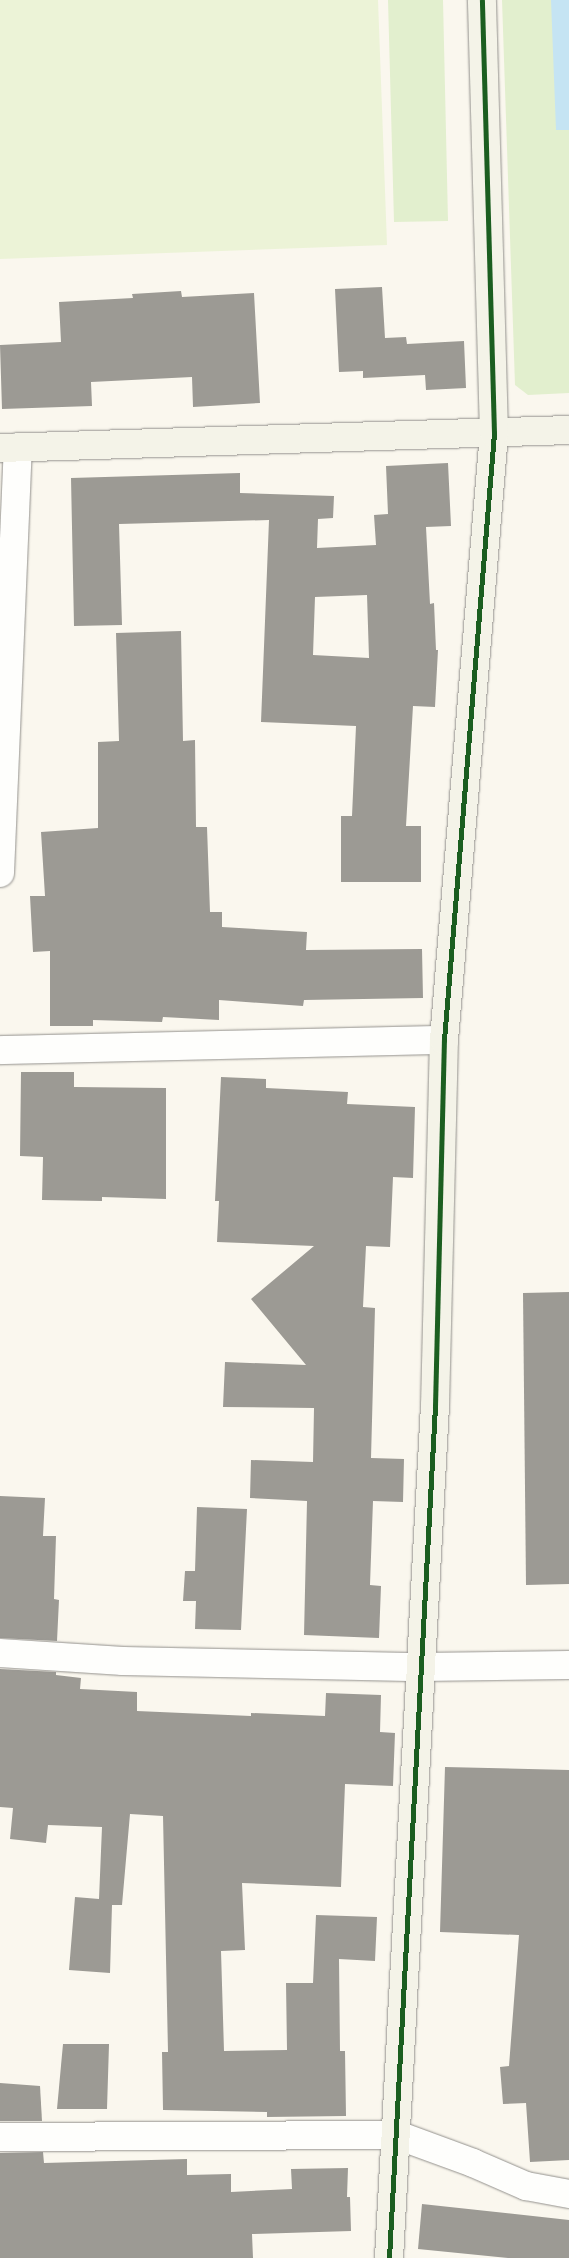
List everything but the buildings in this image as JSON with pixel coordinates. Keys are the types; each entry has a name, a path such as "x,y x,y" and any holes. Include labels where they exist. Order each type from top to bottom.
{"street":[{"path":"389,2258 435,1406 444,1040 494,433 482,0"},
{"path":"0,873 9,448 569,430"},
{"path":"0,1050 444,1040"},
{"path":"0,1653 123,1662 421,1667 569,1665"},
{"path":"0,2137 397,2135 473,2163 526,2186 569,2194"}],"green space":[{"path":"0,0 378,0 387,245 0,259"},
{"path":"388,0 443,0 448,221 394,222"},
{"path":"502,0 569,0 569,393 528,395 515,385"}],"water":[{"path":"551,0 569,0 569,130 556,130"}],"cycle path":[{"path":"389,2258 435,1406 444,1040 494,433 482,0"}]}
